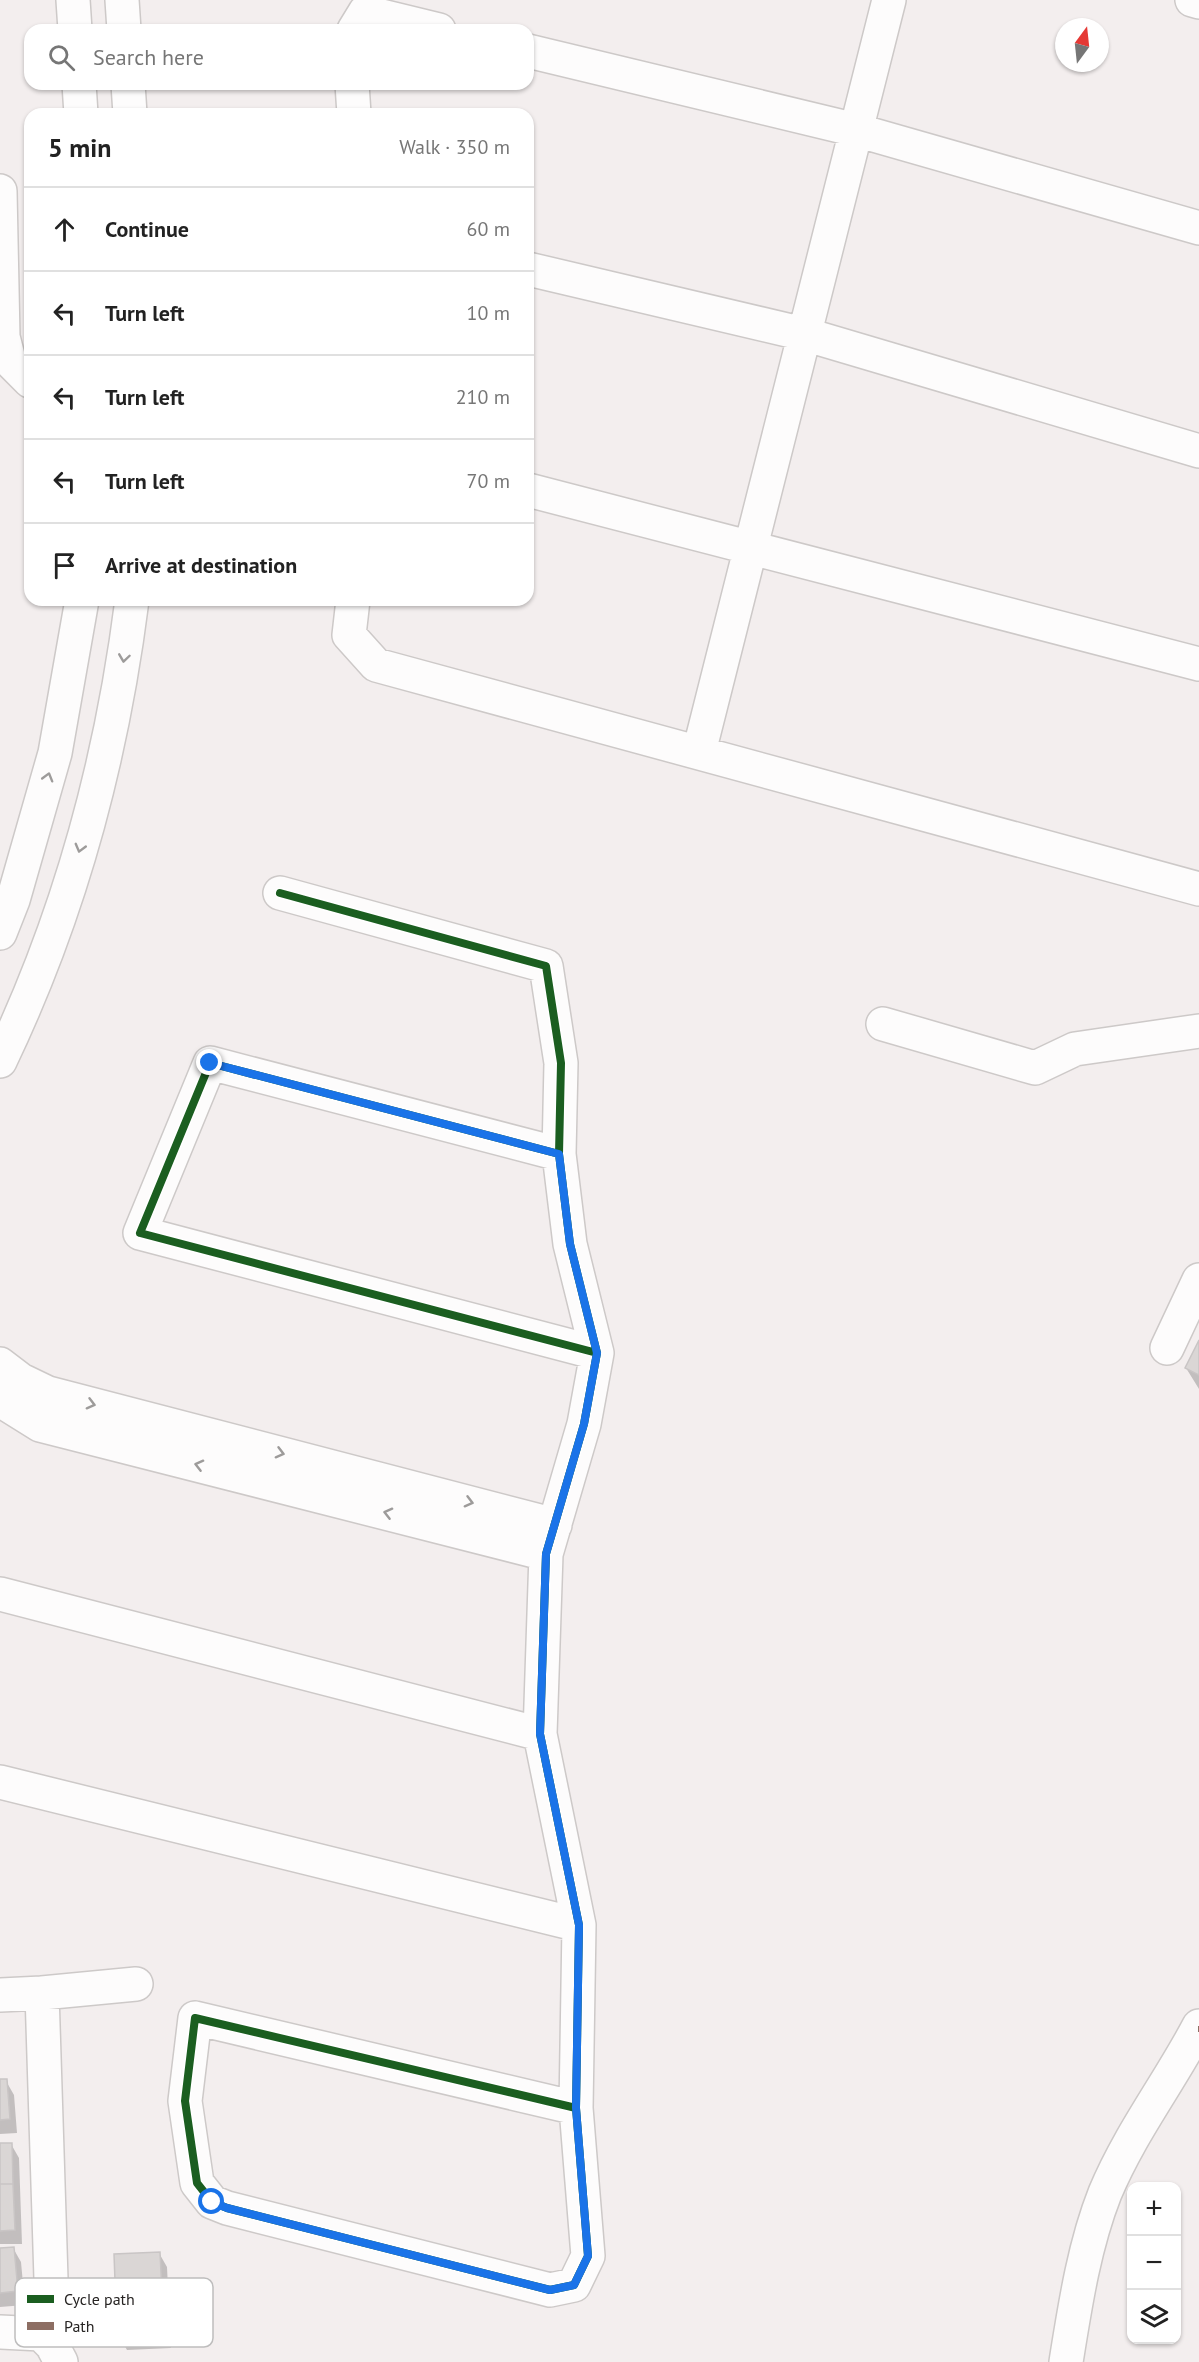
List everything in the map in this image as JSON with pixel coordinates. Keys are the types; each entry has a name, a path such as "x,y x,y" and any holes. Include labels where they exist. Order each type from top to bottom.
{"street":[{"path":"73,0 75,24"},
{"path":"122,0 124,24"},
{"path":"699,752 889,0"},
{"path":"1192,0 1199,2"},
{"path":"358,24 365,12 414,24"},
{"path":"534,52 856,130 1199,228"},
{"path":"79,90 81,108"},
{"path":"128,90 130,108"},
{"path":"352,90 354,108"},
{"path":"0,191 3,337 9,360 24,375"},
{"path":"534,270 804,334 1199,451"},
{"path":"534,492 1199,664"},
{"path":"0,933 13,900 55,753 81,606"},
{"path":"0,1061 17,1026 70,884 103,762 124,663 131,606"},
{"path":"352,606 349,635 376,665 1199,889"},
{"path":"280,893 546,966 561,1063 559,1154 570,1244 597,1353 584,1424 551,1539 540,1734 579,1925 576,2108 588,2256 574,2285 550,2290 227,2208 212,2202 197,2183 185,2101 195,2018 576,2108"},
{"path":"883,1024 1035,1068 1075,1049 1199,1031"},
{"path":"559,1154 210,1063 140,1233 597,1353"},
{"path":"1167,1348 1199,1280"},
{"path":"0,1365 21,1380 48,1393 551,1539"},
{"path":"40,1425 48,1393"},
{"path":"0,1400 40,1425 551,1539"},
{"path":"0,1594 540,1734"},
{"path":"0,1782 579,1925"},
{"path":"0,1995 136,1984"},
{"path":"42,1993 51,2278"},
{"path":"1066,2362 1088,2250 1105,2194 1137,2127 1199,2028"},
{"path":"0,2332 15,2333"},
{"path":"53,2347 61,2362"}],"building":[{"path":"1199,1340 1199,1375 1185,1368"},
{"path":"0,2079 7,2079 10,2119 0,2120"},
{"path":"0,2143 12,2143 13,2184 0,2184"},
{"path":"0,2184 13,2184 15,2230 0,2231"},
{"path":"14,2247 17,2278 15,2278 15,2291 0,2293 0,2248"},
{"path":"160,2252 161,2278 115,2278 114,2254"}],"cycle path":[{"path":"280,893 546,966 561,1063 559,1154 210,1063 140,1233 597,1353"},
{"path":"559,1154 570,1244 597,1353 584,1424 546,1554 540,1734 579,1925 576,2108 588,2256 574,2285 550,2290 227,2208 212,2202 197,2183 185,2101 195,2018 576,2108"}],"route":[{"path":"210,1063 559,1154 570,1244 597,1353 584,1424 546,1554 540,1734 579,1925 576,2108 588,2256 574,2285 550,2290 227,2208 212,2202"}]}
